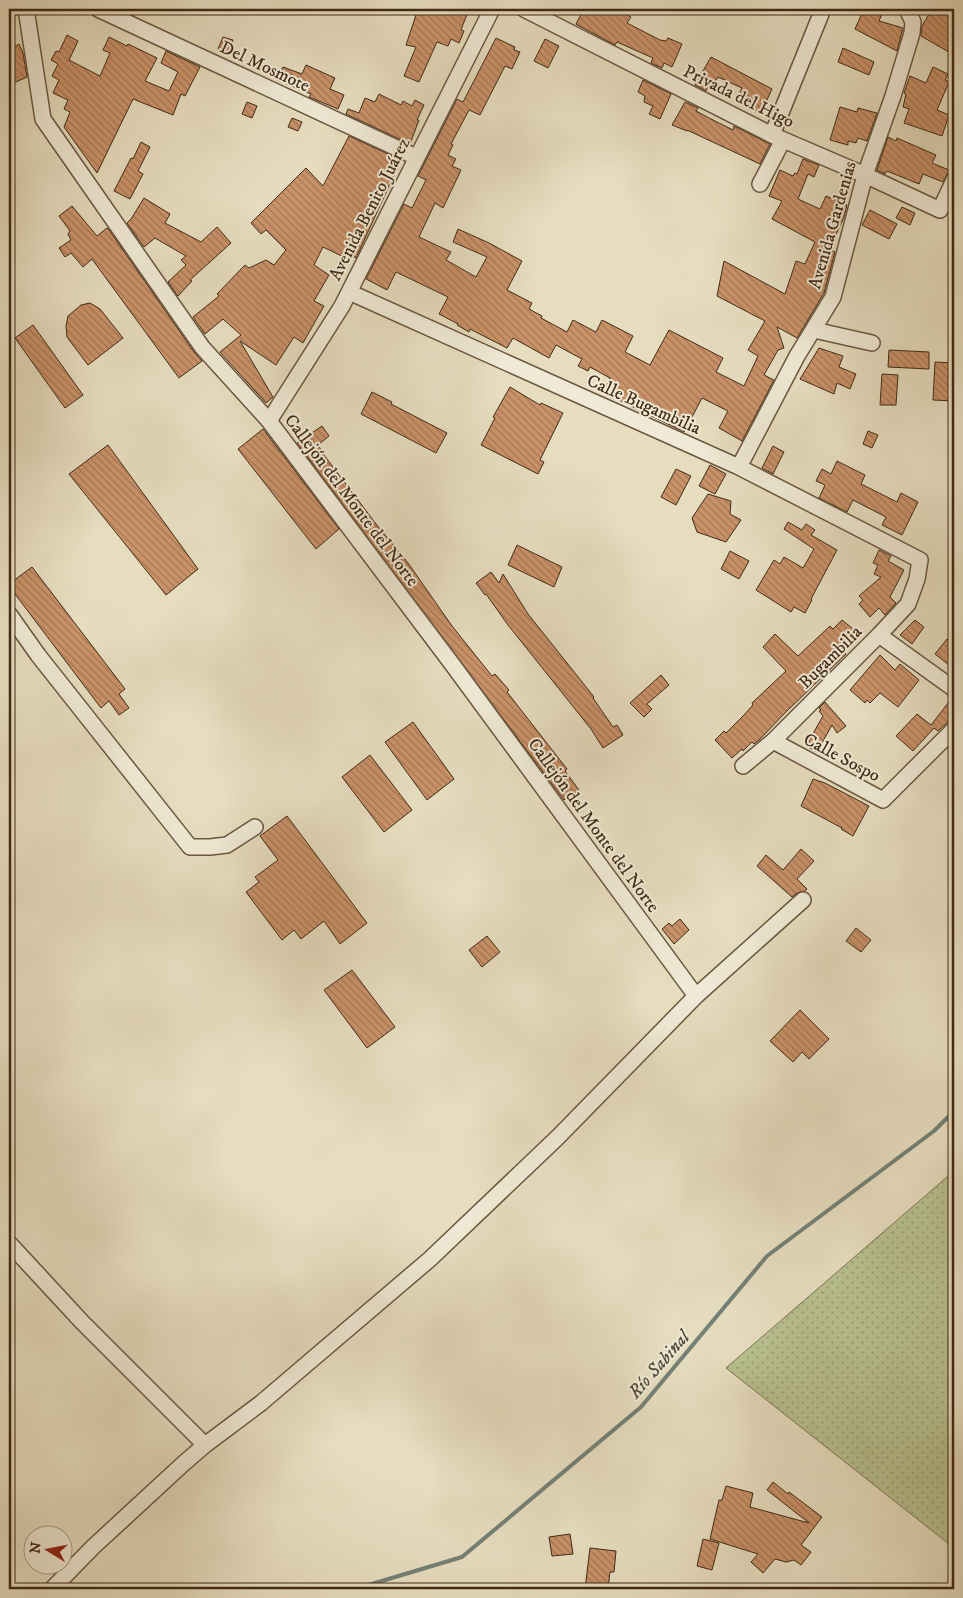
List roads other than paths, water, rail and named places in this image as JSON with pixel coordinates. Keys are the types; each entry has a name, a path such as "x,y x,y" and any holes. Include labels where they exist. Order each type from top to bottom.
{"street":[{"name":"Callejón del Monte del Norte","path":"26,9 44,119 202,347 269,421 458,672 696,996"},
{"name":"Del Mosmote","path":"98,9 416,157"},
{"name":"Avenida Benito Juárez","path":"269,421 349,292 492,9"},
{"name":"Privada del Higo","path":"524,9 777,137 865,174 940,210 954,180"},
{"path":"760,184 823,9"},
{"name":"Avenida Gardenias","path":"740,467 797,356 833,297 865,174 893,96 912,33 913,22 908,9"},
{"name":"Calle Bugambilia","path":"349,292 740,467 920,560"},
{"path":"814,330 872,343"},
{"name":"Bugambilia","path":"743,766 773,741 908,604 920,560"},
{"path":"9,614 43,662 190,847 210,848 227,845 255,827"},
{"path":"879,635 954,689"},
{"name":"Calle Sospo","path":"773,741 883,800 954,729"},
{"path":"52,1589 93,1547 205,1445 261,1403 430,1260 558,1136 696,996 803,900"},
{"path":"9,1244 82,1322 205,1445"}],"waterway":[{"name":"Río Sabinal","path":"355,1589 462,1557 641,1407 767,1256 934,1131 954,1111"}]}
